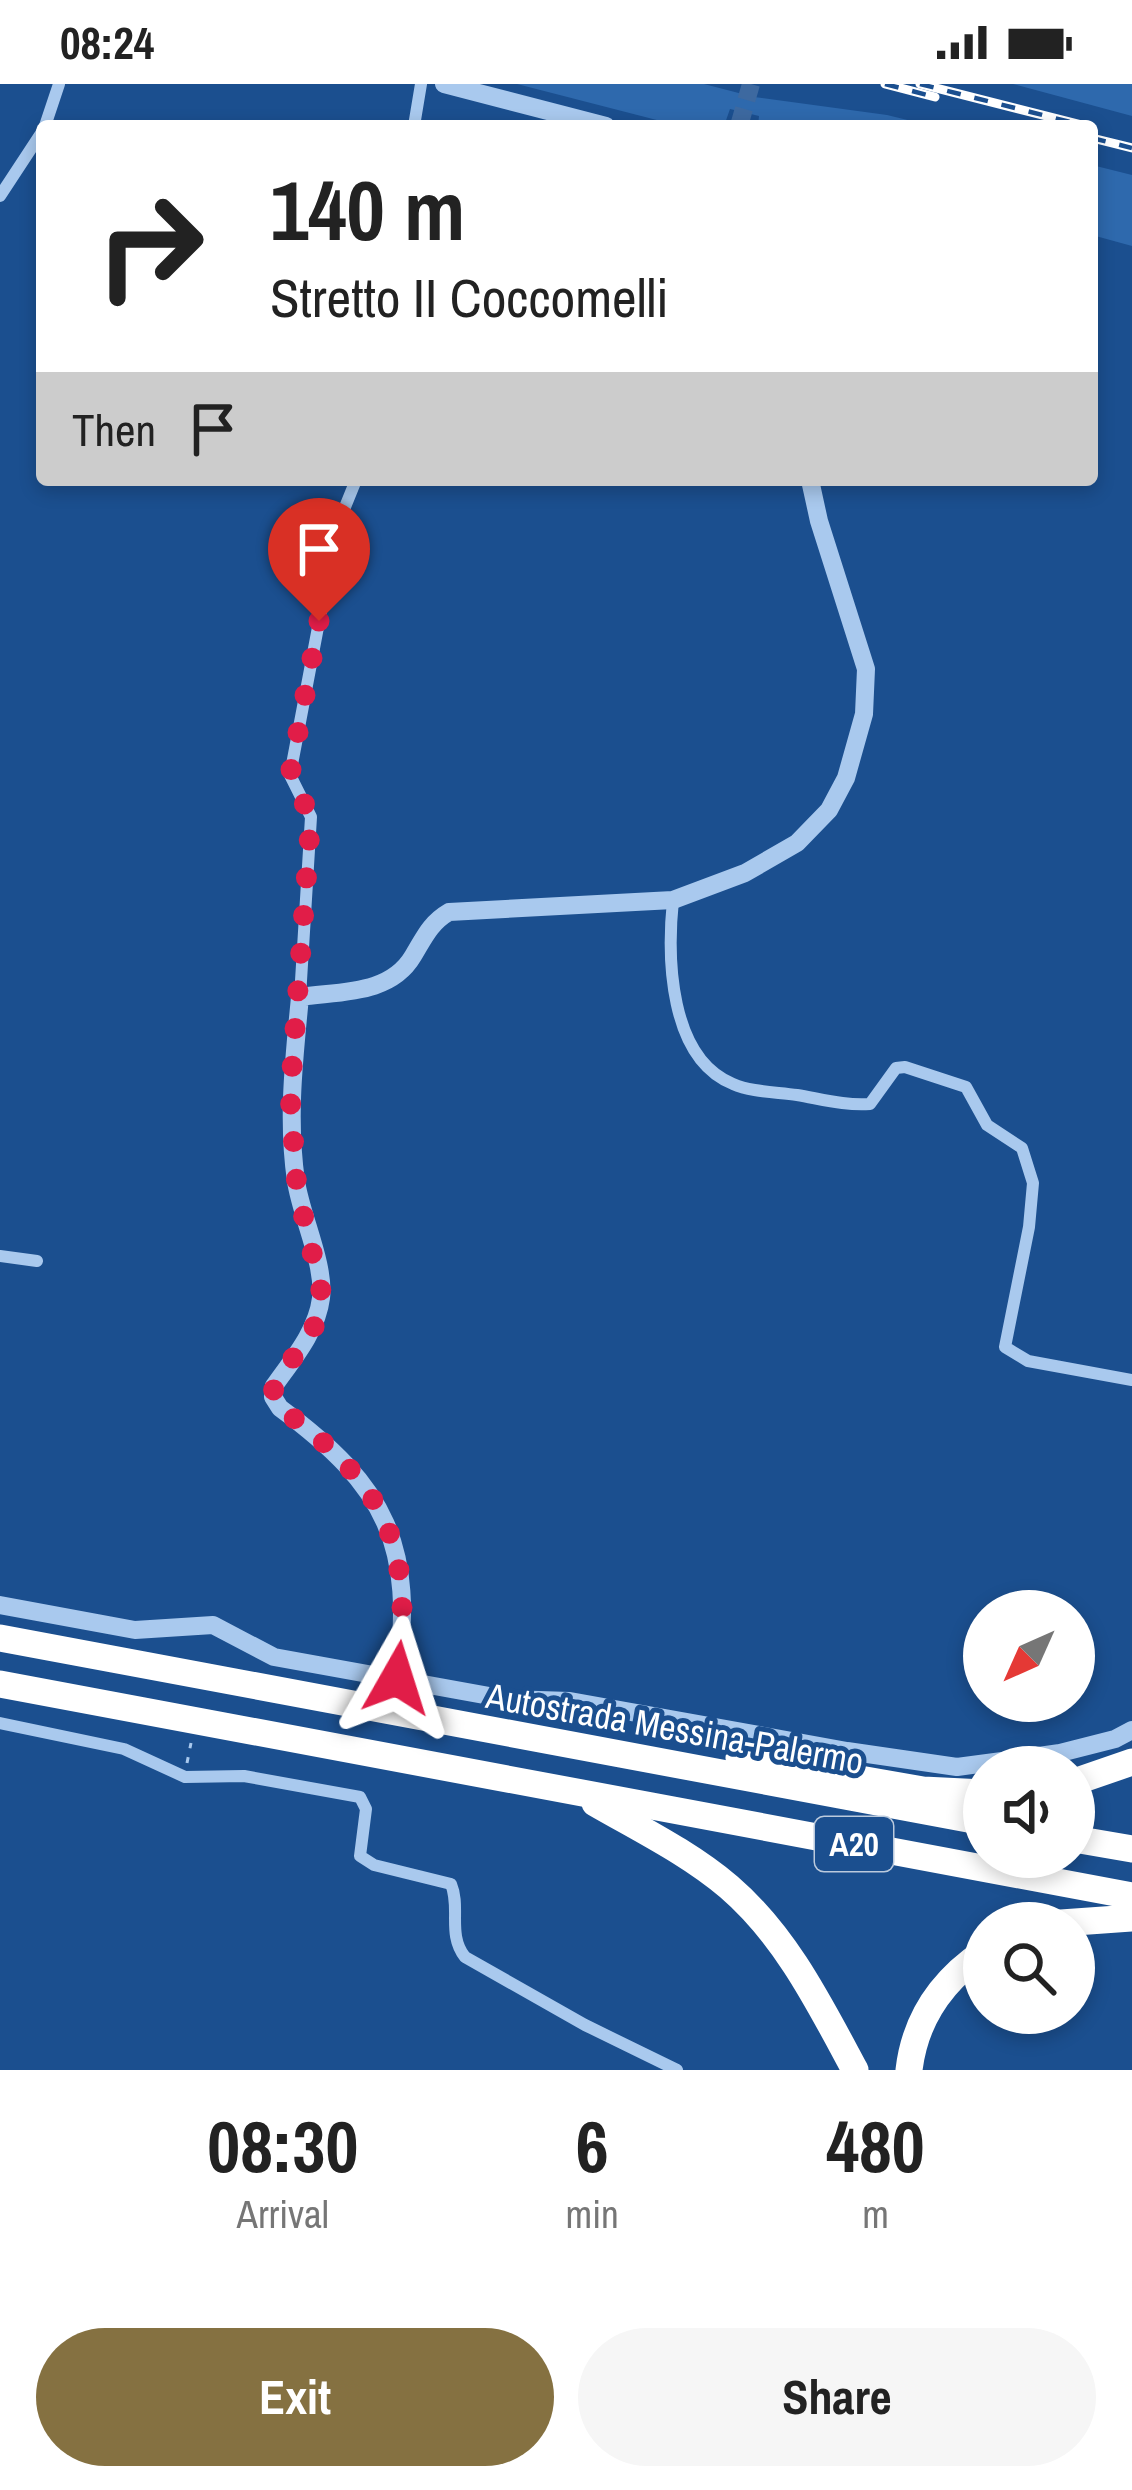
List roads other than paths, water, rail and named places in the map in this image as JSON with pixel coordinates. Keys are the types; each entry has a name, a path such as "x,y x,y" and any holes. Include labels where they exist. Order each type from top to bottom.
{"highway":[{"name":"Autostrada Messina-Palermo","path":"0,1638 963,1818"},
{"name":"A20","path":"0,1684 1132,1896"},
{"path":"507,1734 580,1730 923,1790 963,1792"},
{"path":"1095,1775 1132,1762"},
{"path":"575,1792 693,1861 748,1906 790,1957 855,2070"},
{"path":"1095,1843 1132,1850"},
{"path":"1095,1921 1132,1918"},
{"path":"909,2070 916,2035 936,1995 963,1971"}],"street":[{"path":"46,120 59,84"},
{"path":"415,120 421,84"},
{"path":"444,84 583,120"},
{"path":"0,196 36,140"},
{"path":"354,486 326,585 290,775 311,817 290,1095 292,1146 302,1214 322,1295 314,1327 274,1386 273,1397 349,1468 393,1534 404,1605 397,1678"},
{"path":"300,997 383,986 401,974 428,930 448,912 673,900 745,873 796,843 829,810 846,778 864,714 866,669 811,486"},
{"path":"673,900 670,935 675,987 690,1044 702,1060 736,1087 850,1105 871,1103 896,1068 966,1087 988,1125 1022,1148 1033,1184 1005,1347 1028,1361 1132,1380"},
{"path":"0,1256 37,1261"},
{"path":"0,1605 135,1630 213,1625 274,1657 506,1699 612,1707 957,1767 1060,1753 1132,1730"},
{"path":"0,1723 124,1749 185,1777 244,1776 360,1797 366,1809 360,1856 451,1884 456,1899 455,1940 465,1957 677,2070"}],"tunnel":[{"path":"741,120 751,84"}],"railway":[{"path":"885,84 935,97"},
{"path":"920,84 1062,120"},
{"path":"1098,140 1132,148"}]}
